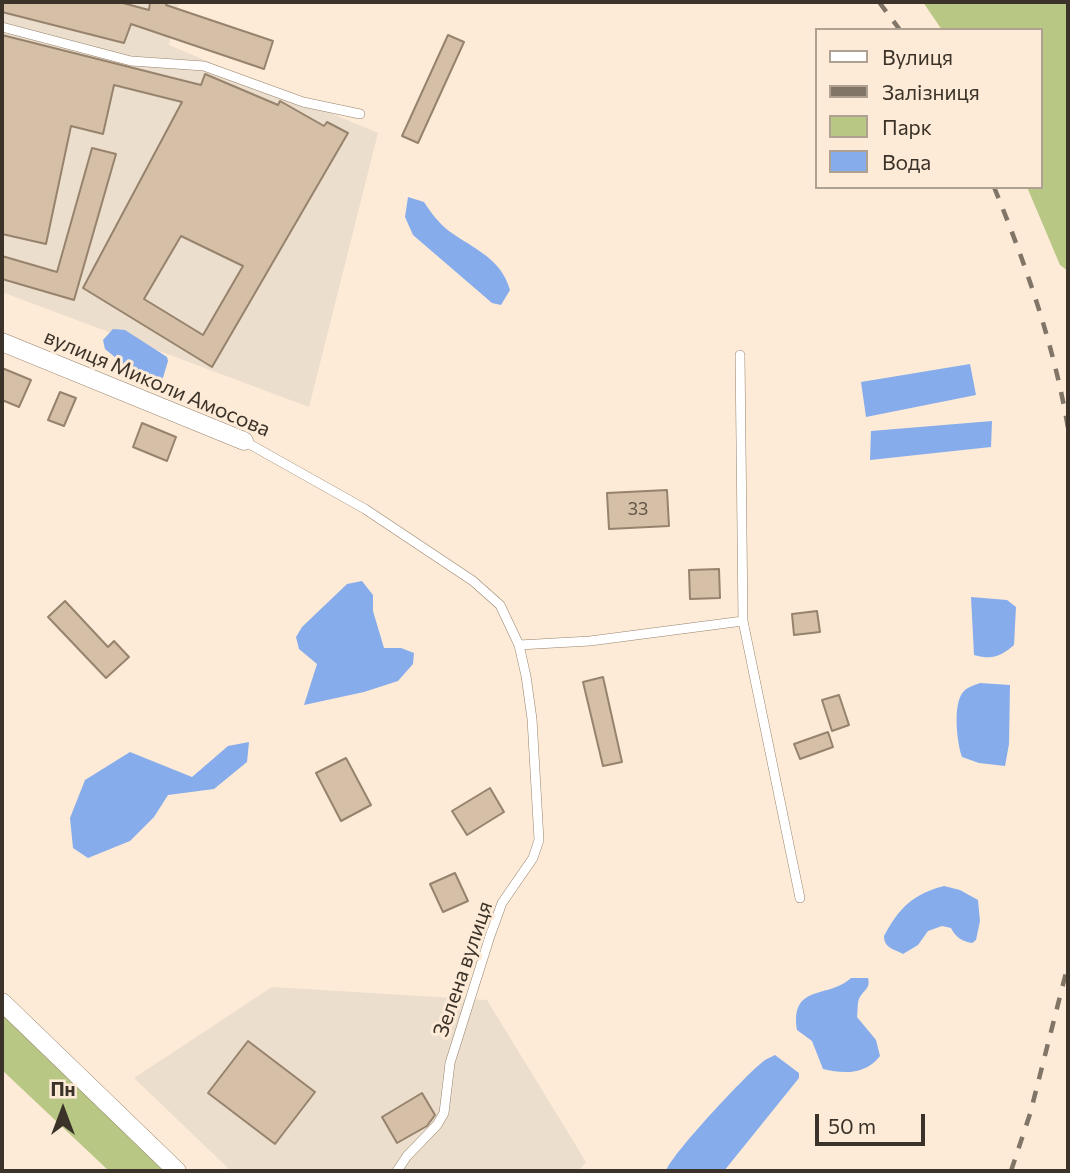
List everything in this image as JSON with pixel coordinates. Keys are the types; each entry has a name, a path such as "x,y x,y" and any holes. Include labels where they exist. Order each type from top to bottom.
{"street":[{"name":"вулиця Миколи Амосова","path":"2,342 244,441"},
{"path":"2,1002 177,1171"}],"lane":[{"path":"2,27 131,61 204,66 303,102 360,114"},
{"path":"740,355 743,621 800,898"},
{"name":"вулиця Миколи Амосова","path":"244,441 365,509 473,581 500,605 519,645"},
{"path":"519,645 602,639 743,621"},
{"name":"Зелена вулиця","path":"397,1171 407,1156 437,1125 444,1113 450,1063 490,936 502,903 533,858 540,840 532,719 519,645"}],"shaded area":[{"path":"2,2 179,2 169,45 378,133 309,407 2,292"},
{"path":"272,987 487,1000 586,1162 579,1171 231,1171 134,1078"}],"green space":[{"path":"923,2 1068,2 1068,271 1060,265 1028,189 1042,189 1042,28 941,28"},
{"path":"2,1013 169,1171 109,1171 2,1070"}],"water":[{"path":"408,197 424,202 445,228 485,255 500,270 510,290 501,305 492,303 413,235 405,217"},
{"path":"113,329 125,330 167,357 162,381 141,382 105,349 103,340"},
{"path":"970,364 976,395 866,417 861,382"},
{"path":"992,421 991,447 870,460 871,431"},
{"path":"362,581 373,595 373,611 384,648 401,648 414,653 413,664 398,681 364,692 304,705 317,664 299,649 296,637 302,627 347,584"},
{"path":"971,597 1007,600 1016,607 1014,645 996,656 974,655"},
{"path":"980,683 1010,685 1009,744 1005,766 979,763 962,757 957,733 958,704 964,691"},
{"path":"249,742 247,762 214,789 168,795 154,817 130,841 88,858 73,848 70,818 85,780 130,752 192,777 228,746"},
{"path":"944,886 960,890 978,900 980,921 976,940 972,943 965,941 957,937 951,928 942,926 928,931 918,945 903,954 888,946 884,936 901,910 915,898"},
{"path":"851,978 868,978 868,987 858,1001 857,1017 876,1040 880,1056 868,1067 854,1072 823,1069 812,1041 797,1030 796,1015 799,1005 805,998"},
{"path":"775,1055 799,1073 799,1078 724,1171 666,1171 695,1132 728,1096 756,1067"}],"building":[{"path":"2,2 119,2 149,10 150,2 167,2 166,5 273,41 264,69 131,24 124,43 2,12"},
{"path":"2,35 201,85 205,74 278,105 280,101 324,126 327,122 348,133 212,367 83,288 182,102 114,85 103,134 71,126 46,244 2,234","holes":["181,236 243,266 203,335 144,299"]},
{"path":"448,35 464,42 418,143 402,136"},
{"path":"92,148 116,154 74,300 2,279 2,256 57,272"},
{"path":"2,368 31,380 19,407 2,400"},
{"path":"60,392 76,398 64,426 48,420"},
{"path":"142,423 176,437 167,461 133,447"},
{"path":"667,490 669,526 609,529 607,493"},
{"path":"719,569 720,598 690,599 689,570"},
{"path":"65,601 108,647 114,641 129,657 106,678 48,617"},
{"path":"817,611 820,632 794,635 792,614"},
{"path":"603,677 622,762 603,766 583,682"},
{"path":"839,695 849,725 832,731 822,700"},
{"path":"828,732 833,747 800,759 794,744"},
{"path":"346,758 371,805 341,821 316,773"},
{"path":"490,788 504,812 467,835 452,811"},
{"path":"455,873 468,901 443,912 430,884"},
{"path":"248,1041 315,1092 275,1144 208,1093"},
{"path":"422,1093 435,1115 427,1126 397,1143 382,1117"}],"railway":[{"path":"879,2 898,28"},
{"path":"995,189 1038,306 1055,366 1068,428"},
{"path":"1011,1171 1030,1114 1068,965"}]}
